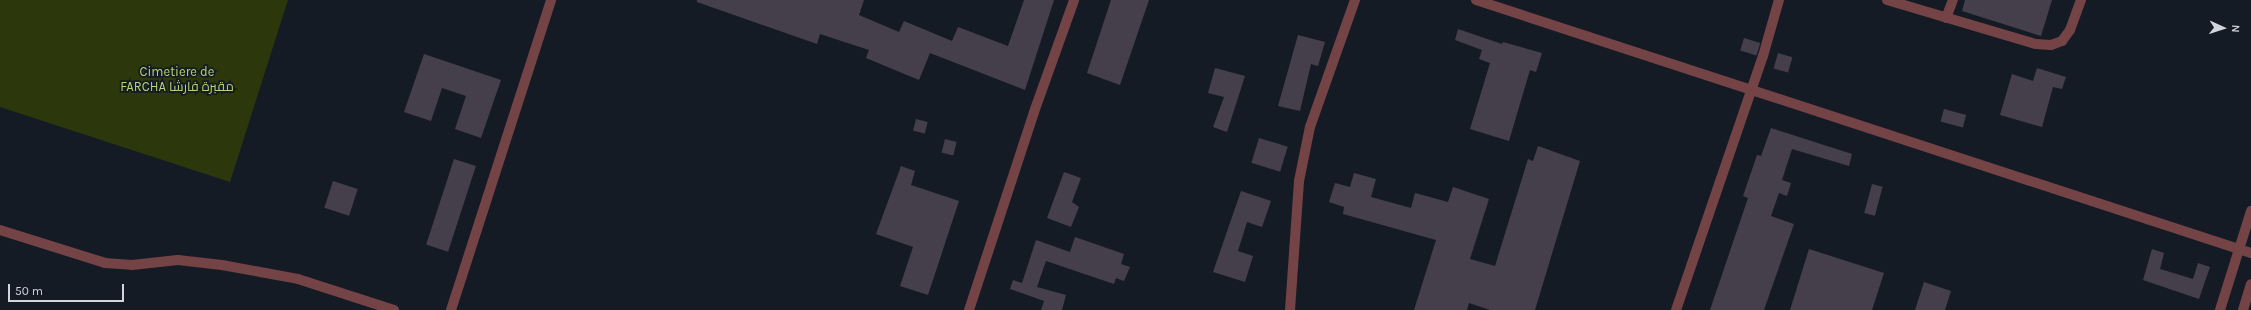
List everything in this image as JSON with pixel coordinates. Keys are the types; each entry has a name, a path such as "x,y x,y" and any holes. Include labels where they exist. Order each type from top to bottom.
{"street":[{"path":"451,310 551,0"},
{"path":"969,310 1034,112 1074,0"},
{"path":"1290,310 1299,181 1310,127 1354,0"},
{"path":"1476,0 1750,91 2251,253"},
{"path":"1676,310 1779,0"},
{"path":"1887,0 2036,44 2051,45 2062,41 2070,30 2081,0"},
{"path":"1946,18 1952,0"},
{"path":"2220,310 2251,210"},
{"path":"0,230 105,263 132,265 178,260 222,265 298,279 394,310"},
{"path":"2243,310 2251,284"}],"green space":[{"name":"Cimetiere de FARCHA مقبرة فارشا","path":"0,0 288,0 230,182 0,107"}],"building":[{"path":"697,0 864,0 859,15 899,32 904,21 952,41 958,27 1008,46 1024,0 1054,0 1025,90 930,53 919,80 866,58 869,50 820,34 817,44 697,2"},
{"path":"1111,0 1149,0 1120,85 1087,73"},
{"path":"1965,0 2052,0 2041,36 1962,11"},
{"path":"1458,29 1502,44 1503,42 1542,53 1536,72 1530,70 1509,141 1470,129 1490,63 1479,59 1482,50 1455,40"},
{"path":"1298,35 1325,42 1318,66 1311,64 1300,111 1278,106"},
{"path":"1744,38 1760,43 1756,55 1740,50"},
{"path":"1778,53 1792,57 1788,73 1774,68"},
{"path":"424,54 501,80 481,138 455,129 466,96 442,88 431,121 404,112"},
{"path":"1215,68 1245,76 1227,132 1213,127 1224,97 1208,93"},
{"path":"2037,68 2066,77 2062,89 2053,87 2042,127 2000,115 2012,74 2033,81"},
{"path":"1944,109 1966,115 1963,128 1941,122"},
{"path":"916,119 928,122 925,134 913,131"},
{"path":"1771,128 1852,154 1849,166 1792,149 1782,180 1791,183 1787,196 1779,193 1771,216 1794,224 1764,310 1710,310 1748,198 1743,196 1757,155 1761,156"},
{"path":"1259,138 1288,147 1280,172 1251,163"},
{"path":"945,139 957,142 953,155 942,153"},
{"path":"1538,146 1580,161 1535,310 1490,310 1469,303 1467,310 1414,310 1436,240 1343,214 1344,207 1329,202 1335,183 1350,187 1354,173 1376,179 1371,197 1411,208 1415,193 1448,202 1453,187 1489,199 1470,259 1495,266 1528,159 1533,161"},
{"path":"454,159 476,166 448,252 426,245"},
{"path":"901,166 915,171 911,185 959,201 928,295 900,286 913,247 876,234"},
{"path":"1064,172 1081,178 1072,202 1079,207 1071,227 1047,218"},
{"path":"333,181 358,189 349,216 324,208"},
{"path":"1872,184 1883,187 1875,216 1864,213"},
{"path":"1241,191 1271,201 1262,227 1247,222 1238,251 1253,256 1245,282 1213,272"},
{"path":"1075,237 1124,254 1121,264 1130,267 1124,281 1116,278 1114,284 1046,261 1037,287 1066,295 1062,310 1041,310 1044,301 1010,289 1013,280 1022,283 1036,240 1070,252"},
{"path":"1809,249 1884,273 1872,310 1790,310"},
{"path":"2152,249 2164,253 2160,269 2193,279 2198,263 2210,267 2199,299 2143,280"},
{"path":"1924,282 1951,291 1945,310 1915,310"}]}
